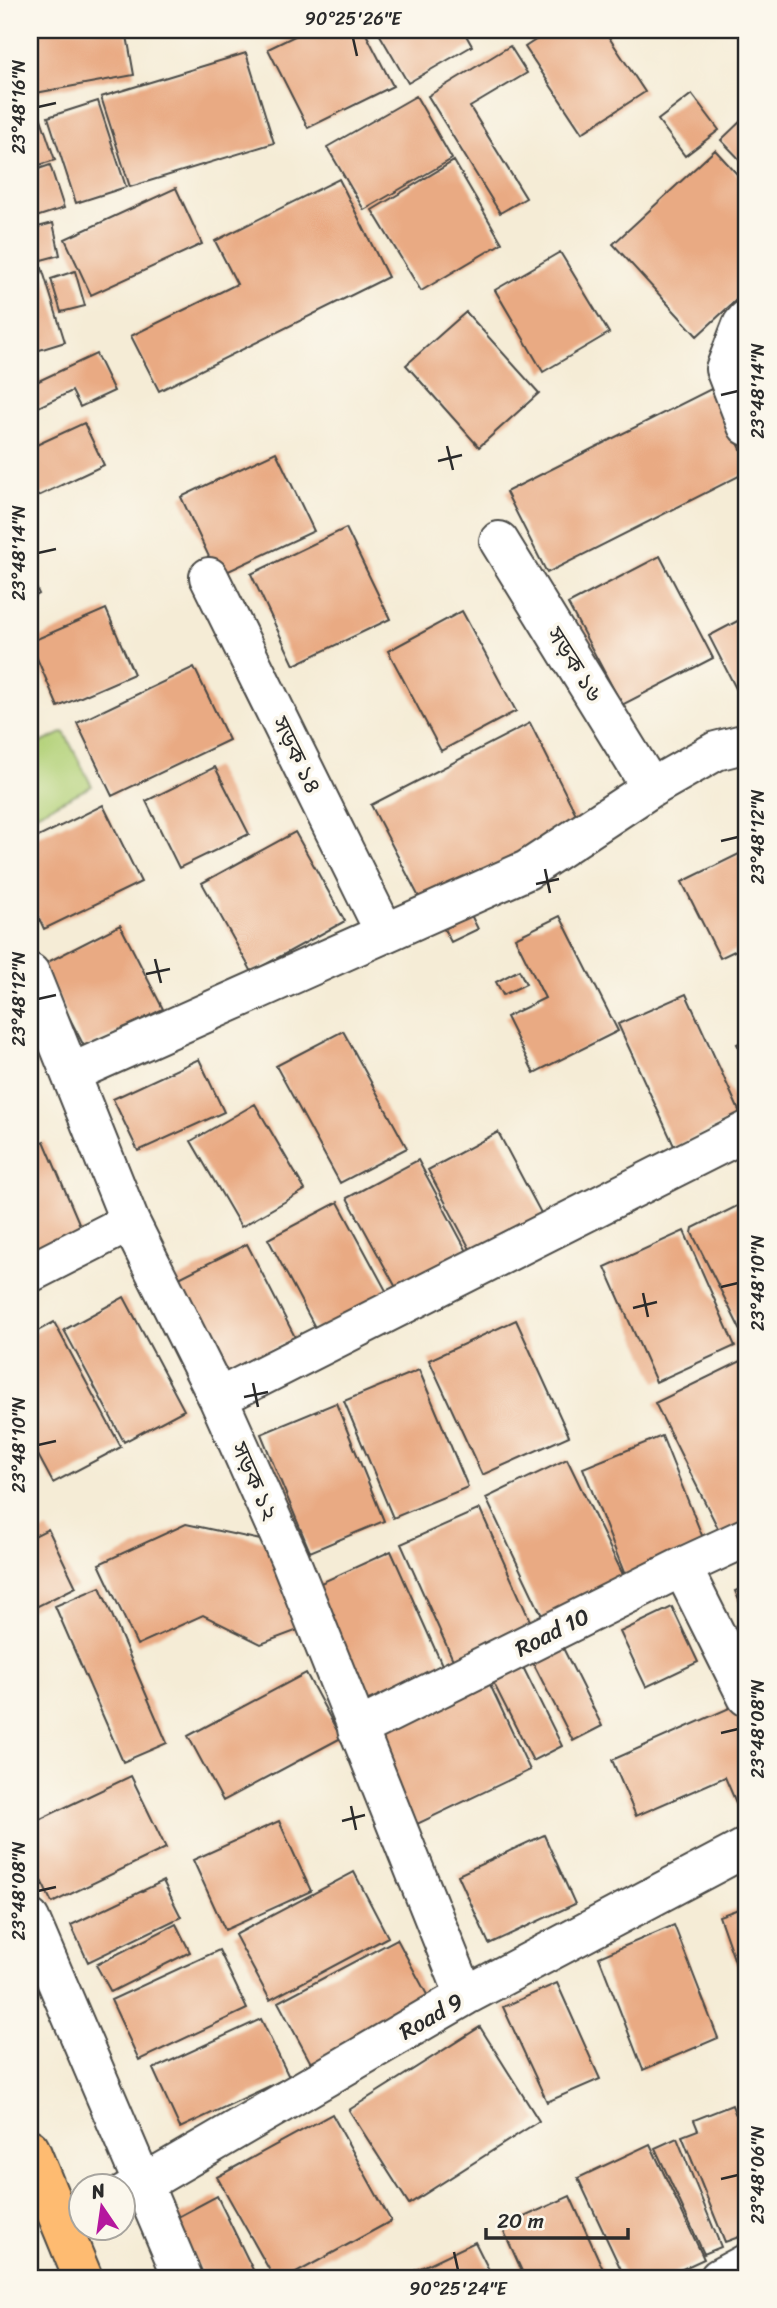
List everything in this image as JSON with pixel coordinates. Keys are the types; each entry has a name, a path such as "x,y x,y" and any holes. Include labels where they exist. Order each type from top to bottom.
{"main road":[{"path":"30,2149 66,2214"},
{"path":"76,2242 83,2278"}],"street":[{"path":"747,319 742,325 725,369 747,425"},
{"name":"সড়ক ১৬","path":"499,541 651,788"},
{"name":"সড়ক ১৪","path":"209,577 385,933"},
{"path":"71,1073 527,870 651,788 716,751 747,743"},
{"name":"সড়ক ১২","path":"30,973 130,1222 218,1398 290,1559 465,1996"},
{"path":"218,1398 747,1131"},
{"path":"30,1273 130,1222"},
{"name":"Road 10","path":"357,1729 747,1537"},
{"path":"682,1567 747,1697"},
{"name":"Road 9","path":"136,2189 465,1996 747,1847"},
{"path":"30,1919 125,2172"},
{"path":"136,2198 183,2278"},
{"path":"719,2278 747,2263"}],"green space":[{"path":"64,732 92,786 30,817 30,748"}],"building":[{"path":"30,30 126,30 134,75 30,94"},
{"path":"307,30 364,30 393,86 308,128 268,49"},
{"path":"377,30 463,30 472,46 408,83"},
{"path":"551,30 604,30 645,92 582,133 525,47"},
{"path":"510,46 527,73 470,107 526,198 500,213 428,96"},
{"path":"246,53 274,143 130,187 101,97"},
{"path":"692,94 719,130 685,156 658,120"},
{"path":"416,96 452,159 364,210 327,147"},
{"path":"98,101 126,187 76,203 48,117"},
{"path":"747,115 747,167 721,140"},
{"path":"40,116 55,160 30,168 30,120"},
{"path":"715,150 747,185 747,290 697,336 613,244"},
{"path":"454,161 502,243 421,291 372,210"},
{"path":"50,165 64,208 30,219 30,172"},
{"path":"339,179 388,277 159,391 131,336 237,284 215,241"},
{"path":"176,188 202,244 91,295 65,239"},
{"path":"53,223 60,255 30,263 30,229"},
{"path":"560,252 609,333 543,372 495,290"},
{"path":"42,268 65,342 30,353 30,272"},
{"path":"75,271 85,306 61,312 51,279"},
{"path":"466,312 539,393 479,447 406,365"},
{"path":"96,354 114,391 80,407 72,391 30,411 30,385"},
{"path":"711,389 747,461 747,472 547,573 506,492"},
{"path":"84,423 104,465 30,500 30,448"},
{"path":"276,452 314,531 218,576 181,497"},
{"path":"346,528 390,619 294,665 251,574"},
{"path":"660,556 713,658 622,705 568,604"},
{"path":"30,575 39,594 30,599"},
{"path":"106,609 134,674 58,707 30,642"},
{"path":"462,611 516,711 441,751 388,651"},
{"path":"747,616 747,710 709,636"},
{"path":"194,667 229,740 112,796 77,723"},
{"path":"530,723 580,822 422,903 371,805"},
{"path":"215,767 249,834 179,868 146,801"},
{"path":"103,805 141,882 44,929 30,899 30,841"},
{"path":"295,832 345,921 252,972 202,883"},
{"path":"747,850 747,945 720,958 682,882"},
{"path":"471,915 478,929 451,942 444,929"},
{"path":"560,916 618,1031 534,1073 506,1017 545,998 515,938"},
{"path":"120,925 163,1009 85,1048 42,965"},
{"path":"519,970 526,984 503,995 496,982"},
{"path":"686,994 741,1115 674,1146 618,1024"},
{"path":"343,1031 407,1148 340,1183 276,1066"},
{"path":"747,1039 747,1063 737,1044"},
{"path":"199,1059 224,1112 138,1151 113,1099"},
{"path":"255,1104 305,1190 241,1227 191,1141"},
{"path":"498,1132 549,1228 479,1266 428,1170"},
{"path":"44,1141 85,1237 30,1261 30,1147"},
{"path":"418,1160 469,1255 399,1293 347,1198"},
{"path":"747,1201 747,1343 692,1233 693,1228"},
{"path":"338,1202 390,1298 319,1335 268,1239"},
{"path":"684,1231 735,1346 656,1382 605,1267"},
{"path":"247,1244 295,1337 221,1375 173,1281"},
{"path":"124,1297 184,1410 124,1442 64,1330"},
{"path":"516,1320 569,1436 482,1475 429,1360"},
{"path":"54,1322 121,1447 53,1483 30,1440 30,1335"},
{"path":"741,1361 747,1374 747,1531 725,1542 655,1403"},
{"path":"419,1370 468,1487 393,1518 344,1401"},
{"path":"336,1403 384,1521 310,1552 261,1434"},
{"path":"662,1436 705,1543 625,1575 583,1468"},
{"path":"567,1459 627,1583 545,1622 486,1498"},
{"path":"480,1509 532,1625 453,1660 401,1544"},
{"path":"186,1524 270,1542 301,1629 261,1644 203,1615 137,1645 99,1564"},
{"path":"48,1529 76,1587 30,1610 30,1538"},
{"path":"391,1551 443,1667 364,1702 312,1587"},
{"path":"747,1586 747,1618 735,1591"},
{"path":"100,1587 167,1743 123,1762 55,1606"},
{"path":"672,1607 698,1662 646,1687 620,1632"},
{"path":"562,1646 602,1726 573,1741 532,1661"},
{"path":"522,1665 562,1746 533,1761 492,1680"},
{"path":"306,1673 341,1738 223,1801 188,1736"},
{"path":"487,1678 530,1770 413,1826 369,1733"},
{"path":"736,1705 747,1731 747,1828 725,1777 636,1816 612,1760"},
{"path":"131,1776 166,1848 52,1903 30,1858 30,1824"},
{"path":"279,1821 311,1891 225,1930 193,1860"},
{"path":"544,1835 575,1904 489,1944 458,1875"},
{"path":"354,1872 388,1937 270,2000 235,1935"},
{"path":"163,1881 181,1917 88,1962 71,1925"},
{"path":"747,1906 747,1996 719,1916"},
{"path":"176,1924 190,1952 111,1992 96,1965"},
{"path":"674,1925 718,2038 643,2070 599,1957"},
{"path":"397,1939 432,2004 313,2067 278,2002"},
{"path":"219,1950 247,2009 139,2060 111,2000"},
{"path":"557,1983 600,2079 547,2102 503,2007"},
{"path":"261,2019 289,2077 180,2128 153,2069"},
{"path":"480,2027 539,2121 409,2204 349,2110"},
{"path":"747,2099 747,2234 725,2242 682,2136 698,2130 694,2120 732,2105 735,2113"},
{"path":"332,2114 391,2221 287,2278 274,2278 217,2177"},
{"path":"677,2138 721,2247 704,2254 655,2148"},
{"path":"650,2144 704,2259 663,2278 625,2278 578,2178"},
{"path":"217,2196 257,2278 203,2278 174,2219"},
{"path":"570,2196 607,2278 525,2278 502,2227"},
{"path":"475,2242 493,2278 415,2278 412,2272"}]}
